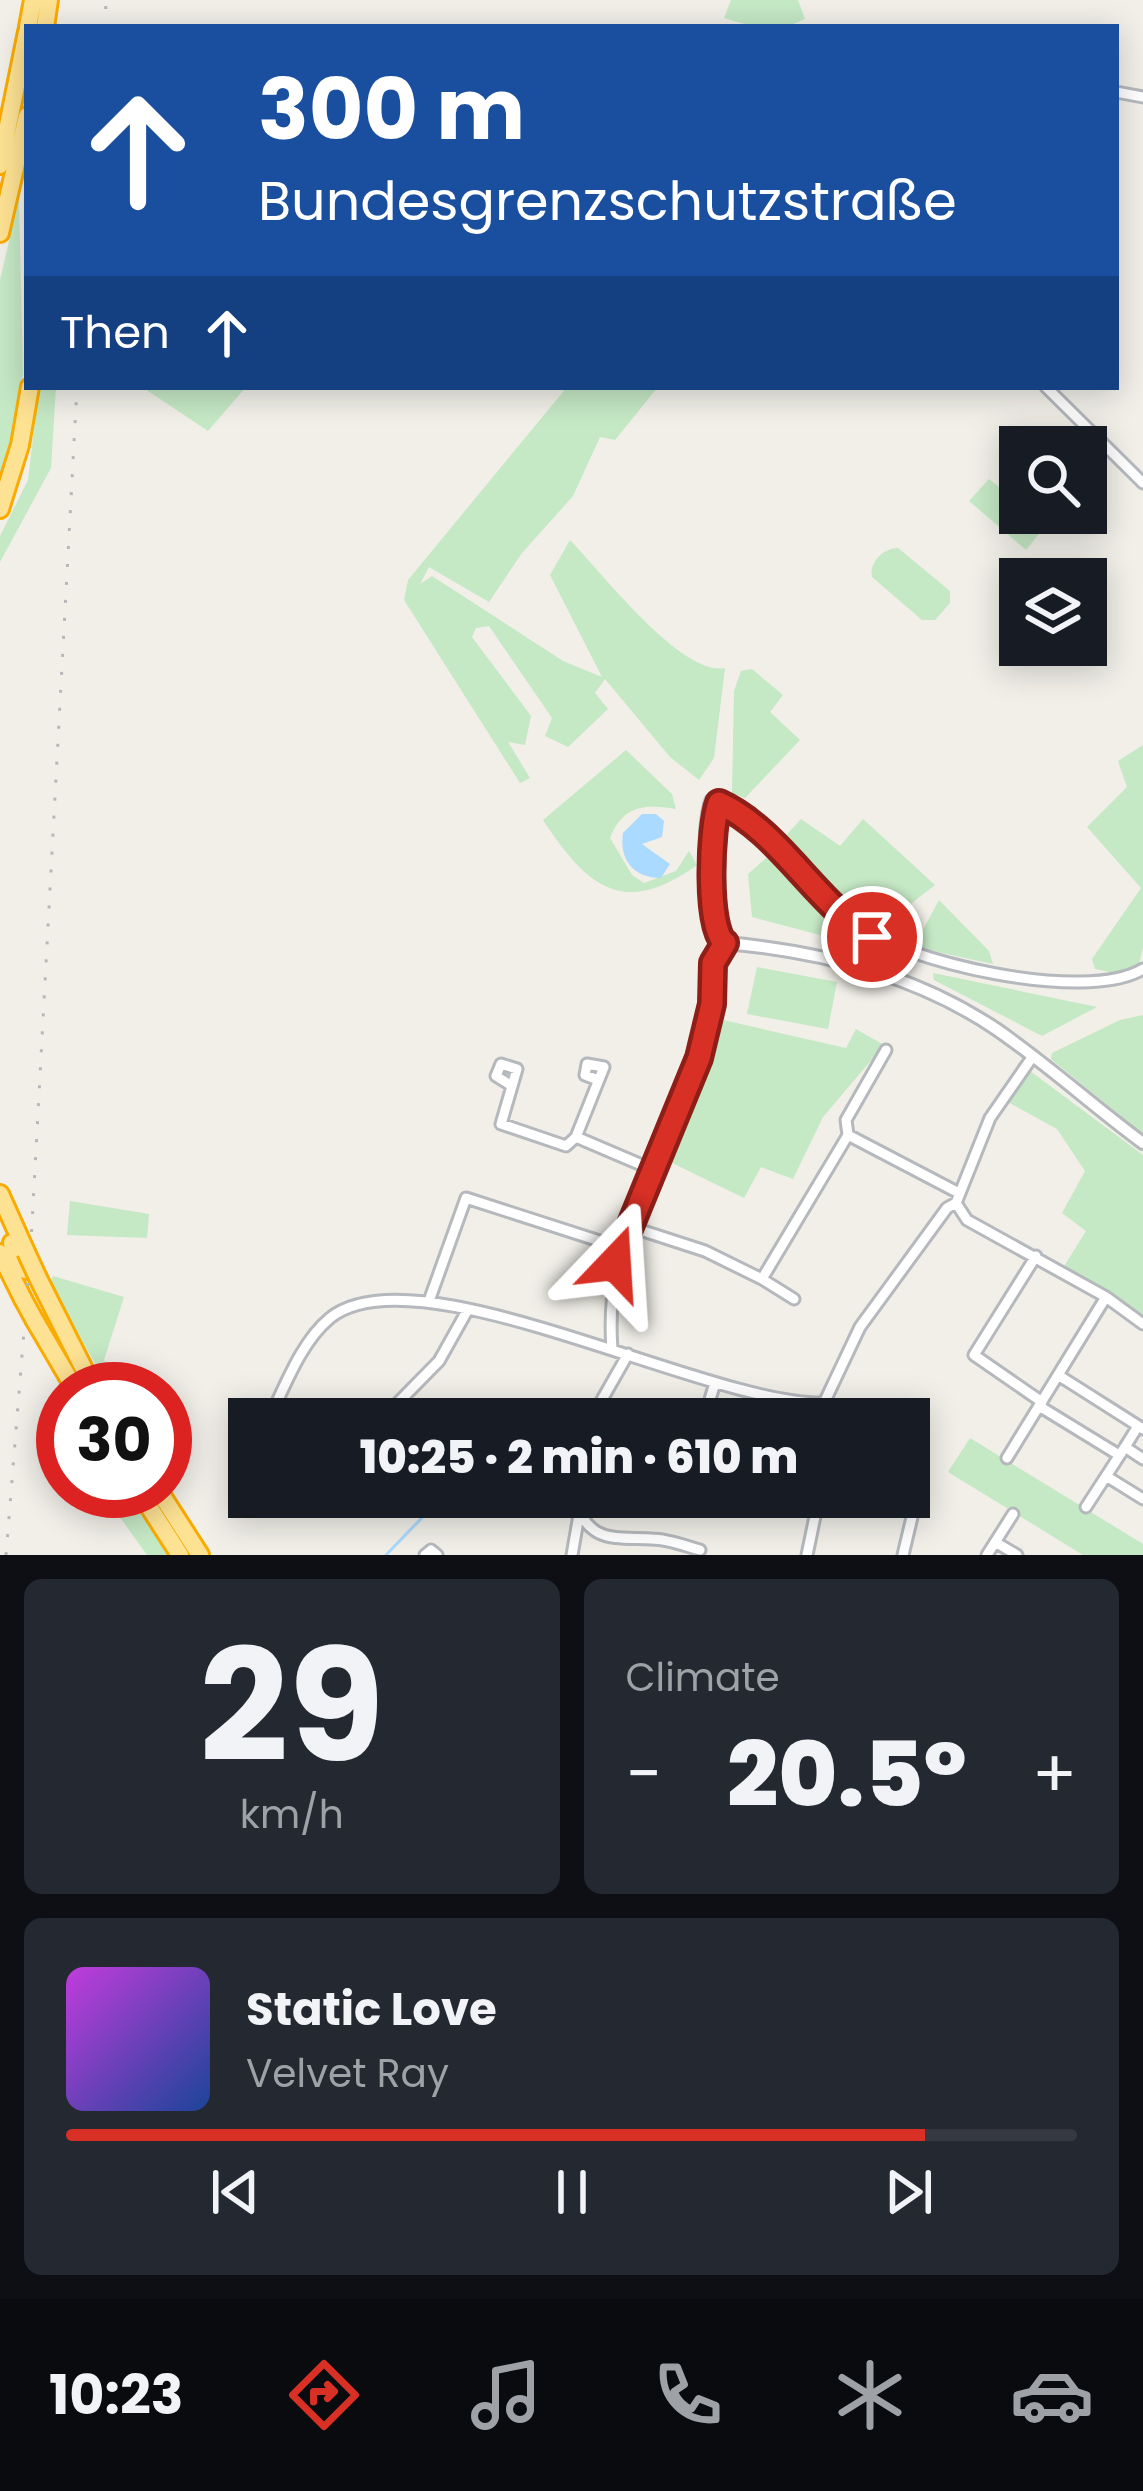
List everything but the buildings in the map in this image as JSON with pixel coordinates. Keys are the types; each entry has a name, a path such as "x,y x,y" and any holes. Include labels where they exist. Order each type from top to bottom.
{"highway":[{"path":"0,165 24,49"},
{"path":"0,233 24,129"},
{"path":"0,509 29,390"},
{"path":"15,1252 35,1321 59,1362"},
{"path":"15,1252 78,1362"},
{"path":"162,1518 192,1553"},
{"path":"173,1518 192,1553"}],"street":[{"path":"1049,390 1143,482"},
{"path":"1143,969 1116,981 1072,984 899,950 835,910 750,822 715,801 712,913 714,932 725,943 786,949 876,971 959,1007 1034,1056 1143,1142"},
{"path":"612,1349 608,1298 618,1247 699,1058 712,1004 713,963 725,943"},
{"path":"762,1279 848,1135 846,1120 886,1050"},
{"path":"826,1398 860,1327 957,1198 996,1107 1034,1056"},
{"path":"512,1085 501,1124 566,1146 576,1138 598,1081"},
{"path":"848,1135 957,1198 967,1220 1106,1297 1143,1324"},
{"path":"576,1138 651,1169"},
{"path":"429,1301 466,1198 618,1247"},
{"path":"628,1226 705,1251 794,1299"},
{"path":"1036,1256 974,1355 1040,1404 1143,1459"},
{"path":"1006,1458 1106,1297"},
{"path":"280,1398 308,1343 330,1318 373,1299 429,1301 612,1349 760,1398"},
{"path":"403,1398 440,1361 467,1311"},
{"path":"603,1398 628,1354"},
{"path":"1058,1375 1140,1428 1086,1507"},
{"path":"710,1398 715,1383"},
{"path":"1106,1476 1143,1499"},
{"path":"988,1555 1013,1514"},
{"path":"572,1555 578,1518"},
{"path":"583,1518 608,1539 654,1538 700,1550"},
{"path":"807,1555 815,1518"},
{"path":"903,1555 912,1518"},
{"path":"995,1542 1016,1555"},
{"path":"425,1555 431,1550 437,1555"}],"green space":[{"path":"731,0 798,0 805,19 790,24 744,24 724,18"},
{"path":"19,199 23,374 0,491 0,280"},
{"path":"39,390 56,390 51,468 0,562 0,536 28,480"},
{"path":"146,390 243,390 208,431"},
{"path":"565,390 656,390 615,440 600,437 573,496 522,553 489,602 429,567 420,584 432,576 563,661 602,677 550,575 570,540 665,640 707,666 725,668 714,758 699,780 670,757 605,679 595,693 608,709 568,747 545,736 552,718 489,626 476,628 472,637 531,716 525,745 508,742 530,778 520,783 404,600 408,580"},
{"path":"989,479 999,487 999,527 969,501"},
{"path":"1007,534 1039,534 1026,550"},
{"path":"898,548 950,591 950,603 935,620 922,620 872,577 878,557"},
{"path":"752,669 783,695 770,712 800,740 745,798 732,793 734,691 741,671"},
{"path":"1143,745 1143,947 1139,964 1115,973 1095,969 1092,959 1141,888 1087,827 1127,787 1118,761"},
{"path":"626,750 672,794 676,809 636,809 615,827 610,838 632,875 644,883 676,871 689,851 697,865 671,881 627,892 608,888 591,877 543,820"},
{"path":"801,819 840,846 863,819 935,885 877,930 863,925 824,893 780,842"},
{"path":"771,854 846,925 839,940 752,917 748,874"},
{"path":"939,900 989,951 993,964 924,949 917,941"},
{"path":"757,967 837,982 828,1029 747,1014"},
{"path":"933,973 1097,1007 1042,1036 934,980"},
{"path":"1143,1015 1143,1134 1051,1059 1052,1053 1120,1020"},
{"path":"723,1020 846,1048 856,1029 884,1045 823,1117 793,1179 761,1167 744,1198 668,1161"},
{"path":"1026,1068 1143,1155 1143,1324 1061,1271 1086,1231 1062,1213 1085,1171 1057,1129 1006,1101"},
{"path":"70,1201 149,1214 147,1238 67,1235"},
{"path":"53,1276 124,1297 105,1362 94,1362 50,1282"},
{"path":"970,1438 1143,1544 1143,1555 1083,1555 948,1472"},
{"path":"120,1518 146,1518 170,1555 147,1555"}],"water":[{"path":"642,814 656,814 664,821 662,837 642,844 670,864 661,878 636,871 623,851 623,833"}],"waterway":[{"path":"386,1555 422,1518"}],"railway":[{"path":"105,24 106,0"},
{"path":"6,1555 31,1243 77,390"}],"route":[{"path":"615,1263 708,1029 713,963 725,943 714,932 712,913 713,818 719,803 750,822 835,910 872,937"}]}
